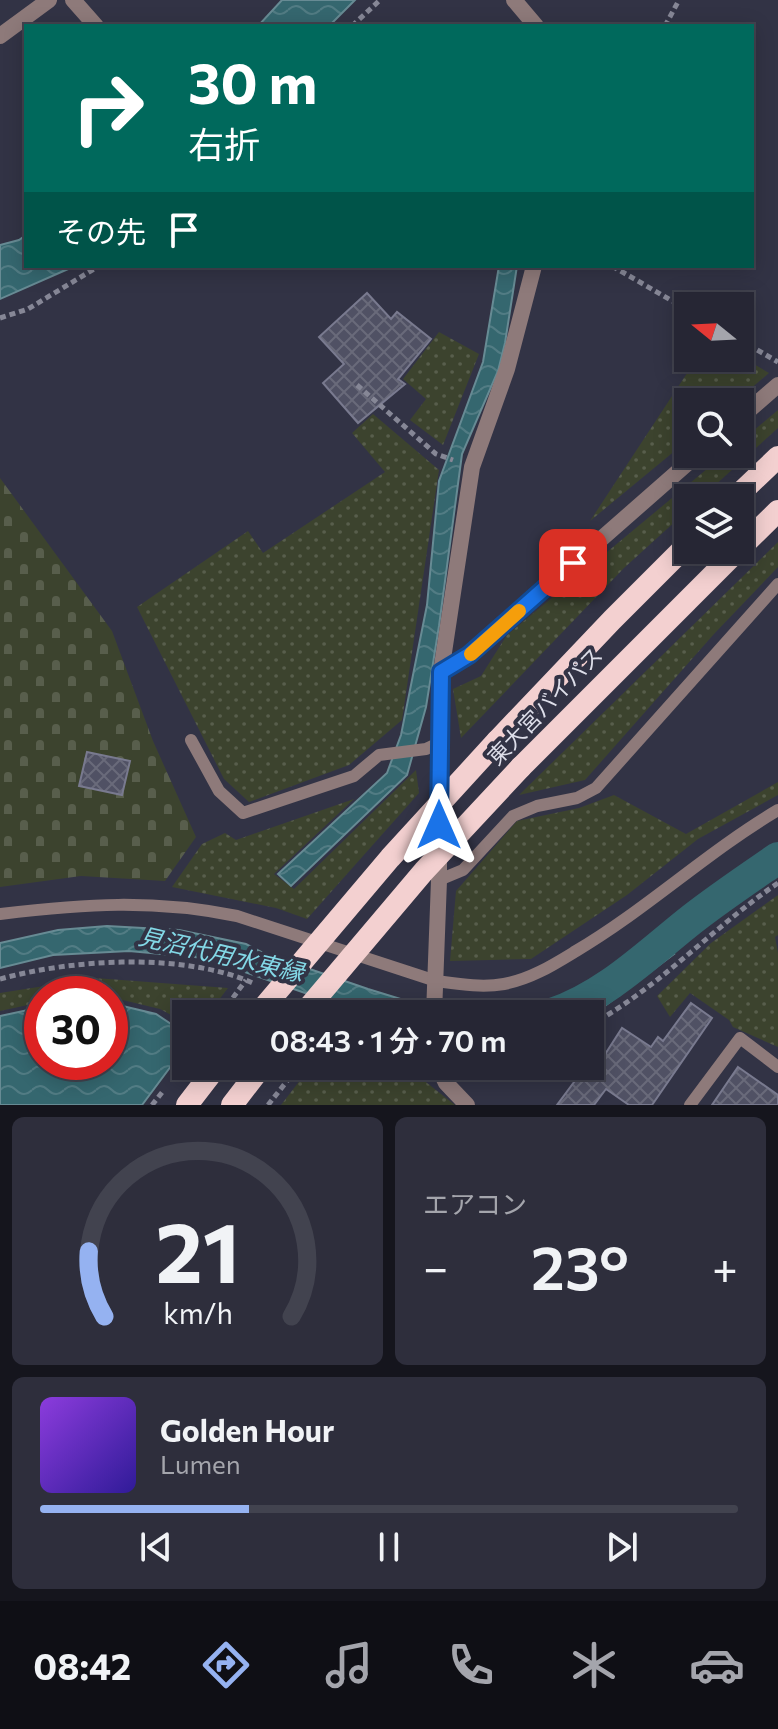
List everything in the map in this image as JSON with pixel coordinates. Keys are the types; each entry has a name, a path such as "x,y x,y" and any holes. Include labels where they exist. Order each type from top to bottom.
{"highway":[{"path":"750,484 778,457"},
{"name":"東大宮バイパス","path":"754,534 778,511"},
{"name":"東大宮バイパス","path":"270,1000 390,858 497,741 674,558"},
{"name":"東大宮バイパス","path":"315,1000 424,871 521,767 724,564"},
{"path":"187,1105 206,1080"},
{"path":"232,1105 251,1080"}],"street":[{"path":"0,36 49,0"},
{"path":"73,0 94,24"},
{"path":"517,3 534,24"},
{"path":"435,1000 439,880 433,746 441,672 472,467 507,369 533,268"},
{"path":"754,406 778,385"},
{"path":"441,672 469,655 682,468"},
{"path":"445,1080 467,1105"}],"lane":[{"path":"439,880 463,870 513,816 537,806 577,798 596,788 778,584"},
{"path":"191,740 219,791 243,813 354,776 379,755 433,746"},
{"path":"0,914 96,904 150,904 206,910 237,916 436,988 501,985 542,971 611,931 745,829 778,810"},
{"path":"690,1105 740,1038 778,1067"}],"path":[{"path":"354,24 380,0"},
{"path":"666,24 679,0"},
{"path":"0,318 28,309 96,268"},
{"path":"615,268 674,302"},
{"path":"754,348 778,362"},
{"path":"357,385 436,454"},
{"path":"604,1017 778,883"},
{"path":"0,979 20,973 119,961 204,968 259,986"},
{"path":"231,1000 246,980"},
{"path":"268,1105 288,1080"}],"green space":[{"path":"439,332 479,354 443,445 410,420 426,399 403,379"},
{"path":"754,364 769,373 751,388 677,388 688,372 754,372"},
{"path":"674,393 674,452 590,521"},
{"path":"778,410 778,428 754,450 754,430"},
{"path":"373,414 439,470 402,720 349,765 249,802 224,779 137,607 248,531 263,553 385,472 352,433"},
{"path":"708,468 734,468 716,484 689,484"},
{"path":"0,478 112,631 153,741 196,837 165,881 81,876 0,887"},
{"path":"674,496 674,523 624,568 461,738 453,689 481,676 507,635"},
{"path":"778,542 778,567 714,634 585,780 519,795"},
{"path":"416,770 419,793 307,919 276,908 172,887 202,844 225,833 236,840 354,799 274,874 294,889"},
{"path":"778,782 778,795 698,839 627,895 531,959 450,961 456,891 517,821 579,808 614,795 686,834"},
{"path":"778,895 778,935 775,937 778,953 778,1047 733,1027 729,1020 690,993 670,1017 657,996 711,943"},
{"path":"128,980 228,988 219,1000 172,1000 172,1015 160,1009 128,1001"},
{"path":"24,989 24,1006 0,1011 0,993"},
{"path":"300,1080 423,1080 455,1105 281,1105"}],"water":[{"path":"282,0 355,0 331,24 260,24"},
{"path":"24,236 24,268 70,268 0,299 0,245"},
{"path":"499,268 517,268 498,371 462,454 426,707 407,775 291,886 278,874 387,773 401,735 427,605 439,481 483,362"},
{"path":"107,926 179,930 246,944 263,953 404,1000 325,1000 205,958 129,951 53,955 0,968 0,943 58,930"},
{"path":"653,937 674,954 604,1006 604,1000 569,1000 612,972"},
{"path":"128,1007 156,1014 172,1025 172,1065 142,1105 0,1105 0,1016 24,1011 24,1080 128,1080"}],"building":[{"path":"367,293 391,319 397,312 431,339 398,379 405,384 358,423 323,383 344,364 319,337"},
{"path":"87,752 130,761 122,795 79,786"},
{"path":"691,1003 712,1018 652,1105 629,1105 606,1089 594,1105 557,1105 576,1080 604,1080 604,1056 622,1028 651,1047 658,1037 663,1041"},
{"path":"738,1067 778,1095 778,1105 712,1105"}],"waterway":[{"name":"見沼代用水東縁","path":"583,1000 608,985 778,858"}],"slow traffic":[{"path":"471,654 519,611"}],"route":[{"path":"439,825 441,672 469,655 573,563"}]}
